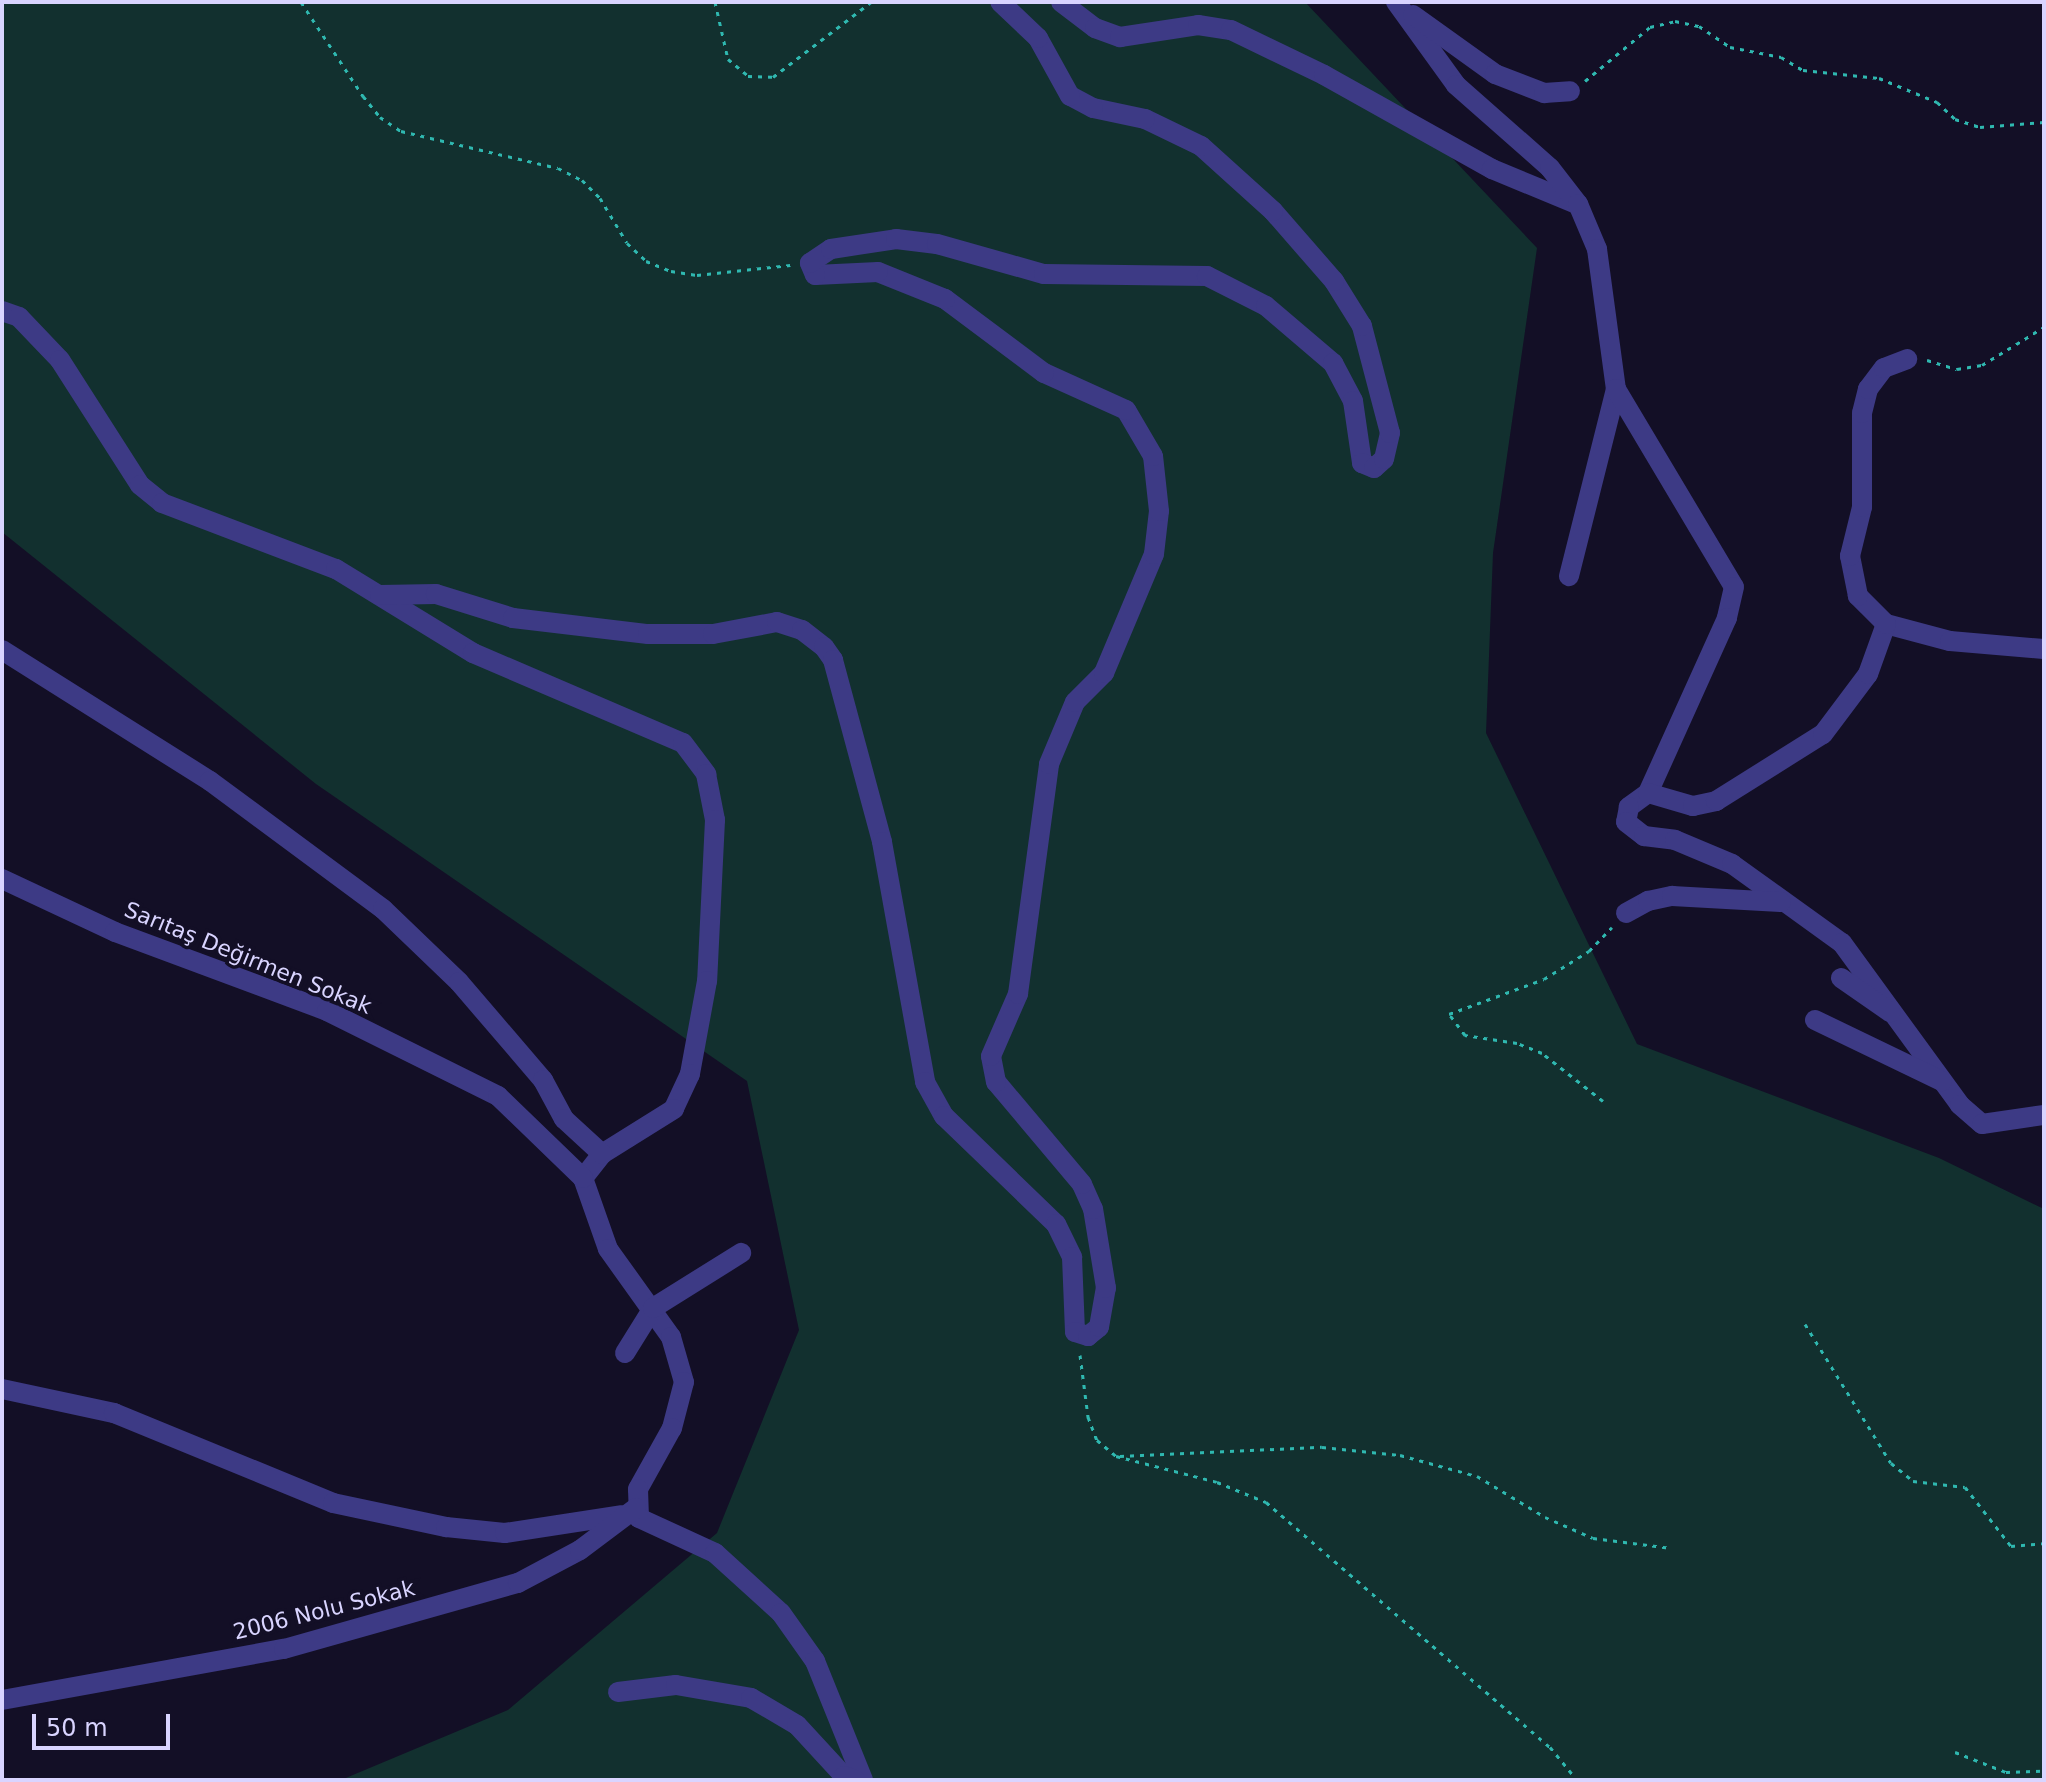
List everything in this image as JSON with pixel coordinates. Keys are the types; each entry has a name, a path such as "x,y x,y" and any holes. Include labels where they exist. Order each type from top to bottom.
{"street":[{"path":"380,595 436,594 513,618 648,634 713,634 777,622 802,630 824,647 833,660 882,842 925,1082 954,1127 1056,1224 1072,1257 1075,1332 1088,1336 1099,1327 1106,1301 1093,1209 1082,1184 996,1082 991,1056 1018,994 1049,764 1075,702 1104,673 1154,554 1159,511 1153,456 1126,410 1044,373 945,299 878,272 815,275 810,263 831,249 896,239 937,244 1044,274 1193,273 1219,280 1266,306 1333,363 1353,401 1362,463 1374,468 1384,459 1390,433 1372,351 1334,281 1253,190 1212,153 1145,119 1093,108 1070,96 1038,38 1000,2"},
{"path":"1061,2 1095,28 1120,37 1198,25 1231,30 1324,75 1492,169 1578,204"},
{"path":"1396,2 1456,85 1550,168 1578,204 1597,249 1616,389 1569,576"},
{"path":"1396,2 1495,74 1544,93 1570,91"},
{"path":"2,311 19,317 60,360 140,485 162,503 336,569 473,653 683,743 706,774 715,820 708,967 690,1074 674,1109 602,1154 583,1178 608,1249 671,1337 684,1382 672,1428 638,1489 636,1508 646,1523 715,1553 781,1613 815,1661 863,1780"},
{"path":"1907,359 1884,368 1868,389 1862,413 1862,507 1850,556 1858,596 1886,624 1950,641 2044,649"},
{"path":"1616,389 1734,587 1727,618 1648,793 1629,807 1626,822 1635,829 1732,864 1842,943 1942,1081 1982,1124 2044,1115"},
{"path":"1648,793 1693,806 1716,801 1823,734 1868,674 1886,624"},
{"path":"2,650 210,781 383,909 459,982 543,1080 564,1119 602,1154"},
{"name":"Sarıtaş Değirmen Sokak","path":"2,879 115,932 327,1011 498,1096 583,1178"},
{"path":"1626,913 1648,901 1672,896 1785,902"},
{"path":"1841,978 1900,1019"},
{"path":"1815,1020 1942,1081"},
{"path":"625,1353 653,1308 741,1253"},
{"path":"2,1389 114,1413 333,1503 446,1527 505,1533 598,1520 636,1508"},
{"name":"2006 Nolu Sokak","path":"2,1700 284,1649 518,1583 580,1550 636,1508"},
{"path":"618,1692 676,1685 751,1698 797,1725 844,1776 855,1780"}],"path":[{"path":"301,2 380,117 428,140 558,168 582,180 600,198 627,243 646,261 697,275 810,263"},
{"path":"715,2 728,59 748,76 773,77 871,2"},
{"path":"1570,91 1650,27 1675,21 1699,26 1730,47 1781,57 1803,70 1879,78 1937,102 1955,119 1980,127 2044,122"},
{"path":"1907,359 1957,369 1982,365 2044,327"},
{"path":"1603,1101 1542,1053 1517,1043 1465,1035 1449,1014 1544,979 1589,951 1626,913"},
{"path":"1805,1324 1891,1463 1913,1481 1965,1487 2011,1546 2044,1543"},
{"path":"1075,1332 1088,1417 1097,1440 1116,1456 1217,1482 1266,1502 1550,1747 1577,1780"},
{"path":"1116,1456 1322,1447 1400,1455 1477,1476 1545,1517 1593,1538 1671,1548"},
{"path":"1955,1752 2006,1772 2044,1771"}],"green space":[{"path":"2,2 1305,2 1537,248 1493,553 1486,733 1637,1044 1939,1158 2044,1209 2044,1780 341,1780 508,1710 717,1533 799,1330 747,1081 316,784 2,532"}]}
